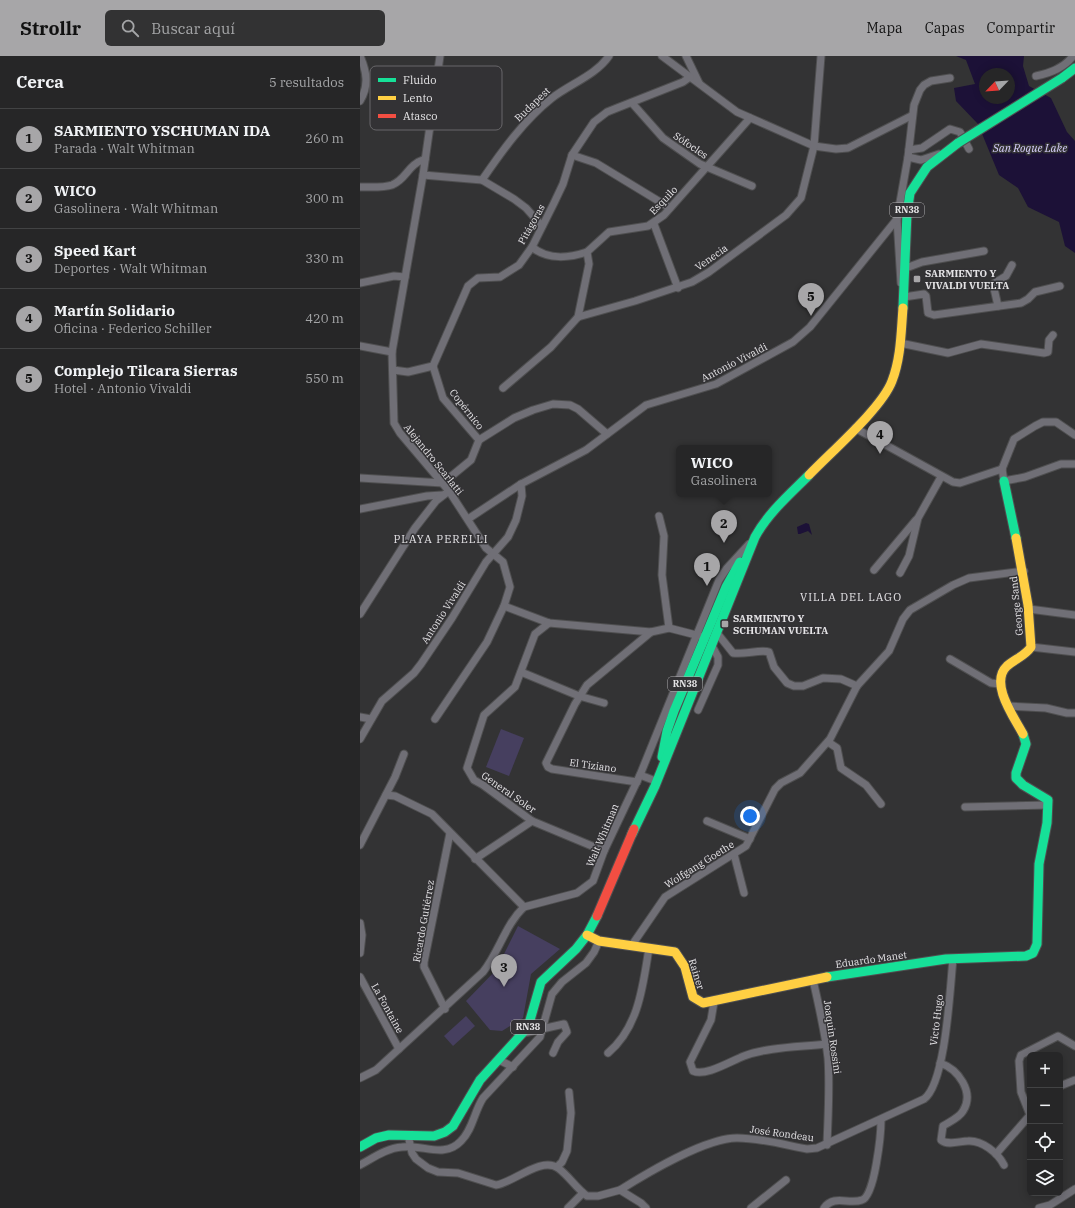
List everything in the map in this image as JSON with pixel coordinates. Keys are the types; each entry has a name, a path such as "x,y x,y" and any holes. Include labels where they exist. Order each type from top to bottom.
{"main road":[{"name":"RN38","path":"360,1146 383,1136 434,1136 445,1132 453,1126 462,1113 472,1092 498,1060 524,1033 530,1022 537,992 541,982 548,972 576,949 587,935 603,904 661,758 667,730 700,636 728,582 761,526 775,509 855,428 887,391 897,366 900,343 906,268 906,213 910,193 924,170 945,151 1062,78 1075,68"},
{"name":"George Sand","path":"1000,684 1003,670 1028,652 1031,647 1029,609 1024,572 1004,481"},
{"name":"RN38","path":"632,834 647,803 684,716 754,539"},
{"path":"700,636 712,638 717,633"},
{"path":"684,716 686,701 708,648 708,643 700,636"},
{"path":"1000,684 1012,716 1026,740 1016,778 1021,784 1046,797 1048,800 1048,805"},
{"name":"Eduardo Manet","path":"714,1002 746,992 846,973 953,958 1026,956 1033,953 1036,944 1039,864 1048,805"},
{"name":"Rainer","path":"587,935 599,940 678,954 683,963 693,997 703,1003 714,1002"}],"street":[{"path":"360,56 366,74 367,86 360,101"},
{"name":"Alejandro Scarlatti","path":"438,66 440,56"},
{"name":"Budapest","path":"482,180 512,139 551,98 598,67 609,56"},
{"path":"662,56 726,105 750,118 814,146 836,149 848,148 911,116"},
{"path":"686,56 699,83"},
{"name":"Venecia","path":"578,317 678,288 709,272 786,215 797,204 804,190 814,146 820,56"},
{"path":"1036,76 1056,70 1065,65 1074,56"},
{"name":"Pitágoras","path":"433,366 468,286 478,278 500,277 506,275 519,265 532,246 563,184 572,155 594,122 607,112 683,82 690,77"},
{"path":"950,78 931,81 924,86 917,97 911,116 908,153 897,219 899,268 904,300 924,294 926,296 928,313 934,315 1021,303 1028,299 1034,292 1060,286"},
{"name":"Sófocles","path":"632,103 663,138 706,168 752,186"},
{"name":"Esquilo","path":"587,252 608,232 654,224 750,118"},
{"path":"908,153 922,148 950,129 960,132 969,148"},
{"name":"Alejandro Scarlatti","path":"429,130 423,175 392,352 394,423 400,433 443,484 446,493 468,519 492,553 503,562 510,587 504,606 487,642 435,719"},
{"path":"908,153 921,160 945,151"},
{"path":"572,155 596,163 670,208"},
{"path":"360,187 392,185 400,180 412,165 424,160"},
{"path":"423,175 482,180 520,204 542,226"},
{"name":"Antonio Vivaldi","path":"468,519 521,484 586,450 646,405 716,384 793,342 810,327 897,219"},
{"path":"654,224 678,288"},
{"path":"503,388 551,348 578,317 589,264 587,252 578,255 556,257 539,253 532,246"},
{"path":"906,268 922,262 984,251"},
{"path":"998,306 993,284 1006,276 1012,265"},
{"path":"360,283 394,276 405,277"},
{"path":"900,343 948,353 981,344 1044,353 1048,352 1049,340 1053,335"},
{"path":"360,346 392,352"},
{"path":"393,370 408,372 433,366"},
{"name":"Copérnico","path":"433,366 443,398 479,440"},
{"path":"360,478 443,484 471,460 479,440 514,418 552,404 562,403 578,409 607,434"},
{"path":"1075,435 1056,422 1043,422 1014,439 1002,469 1004,481 1025,477 1061,464 1075,464"},
{"path":"855,428 941,477 960,483 1002,469"},
{"path":"874,570 918,518 941,477"},
{"name":"Antonio Vivaldi","path":"360,740 371,719 387,696 414,673 421,664 492,553 508,537 516,520 522,496 521,484"},
{"path":"360,509 446,493"},
{"path":"360,614 415,528 446,493"},
{"path":"659,516 664,536 662,575 668,628"},
{"path":"900,573 909,556 918,518"},
{"name":"Wolfgang Goethe","path":"632,945 665,897 746,846 775,788 781,783 800,773 828,742 857,686 889,651 905,615 914,607 969,578 1024,572"},
{"path":"504,606 549,623 652,632 668,628 700,636"},
{"path":"1029,609 1075,615"},
{"path":"549,623 535,634 521,672 579,696 604,703"},
{"path":"579,696 596,676 652,632"},
{"path":"717,633 729,650 733,653 747,654 764,651 769,652 774,667 787,683 794,686 803,686 823,678 841,679 857,686"},
{"name":"Walt Whitman","path":"524,907 532,903 566,896 585,888 595,876 604,851 637,782 700,636"},
{"path":"698,710 718,665 718,657 712,646"},
{"path":"1031,647 1075,652"},
{"path":"950,659 991,683 1000,684"},
{"name":"General Soler","path":"521,672 515,687 509,694 488,710 484,715 468,762 470,775 474,780 532,821 604,851"},
{"name":"El Tiziano","path":"579,696 548,758 548,767 552,769 637,782"},
{"path":"1008,706 1046,708 1067,713 1075,713"},
{"path":"360,717 371,719"},
{"path":"828,742 837,748 841,768 866,785 881,804"},
{"path":"360,845 386,795 404,754"},
{"path":"640,775 653,780"},
{"path":"360,1078 376,1070 445,1009 488,967 517,913 524,907 432,814 395,796 386,795"},
{"path":"965,808 1048,805"},
{"path":"475,859 532,821"},
{"path":"707,821 750,839"},
{"name":"Ricardo Gutiérrez","path":"445,1009 424,967 424,962 450,833"},
{"path":"734,854 744,893"},
{"path":"360,923 362,935 360,953"},
{"path":"360,1165 388,1150 409,1146 441,1151 454,1147 461,1141 471,1128 483,1098 540,1037 552,994 562,982 586,963 594,952 599,940"},
{"path":"608,1053 622,1038 635,1015 642,992 649,948"},
{"name":"Victo Hugo","path":"935,1084 940,1063 953,958"},
{"name":"La Fontaine","path":"360,977 400,1049"},
{"name":"Joaquin Rossini","path":"813,980 826,1044 829,1082 827,1145"},
{"path":"714,1002 711,1020 691,1058 690,1062 693,1071 701,1074 754,1053 826,1044"},
{"path":"524,1033 560,1023 566,1026 567,1032 558,1042 553,1053"},
{"path":"1027,1107 1021,1092 1018,1061 1021,1055 1058,1036 1075,1046"},
{"path":"498,1060 513,1067"},
{"path":"940,1063 949,1066 955,1071 964,1085 966,1093 966,1103 963,1111 943,1126 940,1140 947,1143 970,1140 980,1144 996,1154 1004,1165"},
{"path":"1063,1085 1075,1080"},
{"name":"José Rondeau","path":"583,1193 593,1197 620,1190 653,1170 710,1144 725,1140 745,1138 807,1149 827,1145 924,1099 930,1093 935,1084"},
{"path":"557,1167 562,1162 567,1151 571,1113 569,1092"},
{"path":"996,1154 1027,1118"},
{"path":"824,1208 828,1203 833,1201 860,1201 866,1197 877,1160 881,1120"},
{"path":"408,1135 409,1146 416,1159 432,1170 458,1173 496,1185 532,1169 550,1166 557,1167 583,1193 568,1208"},
{"path":"752,1208 786,1180"},
{"path":"1039,1208 1051,1206 1075,1189"},
{"path":"620,1190 641,1203 646,1208"}],"shaded area":[{"path":"501,729 524,738 509,776 486,767"},
{"path":"518,926 560,949 531,974 523,1018 502,1031 490,1030 466,1001 496,970"},
{"path":"466,1016 475,1026 453,1046 444,1036"}],"water":[{"name":"San Roque Lake","path":"956,56 1024,56 1023,66 1029,86 1051,98 1067,132 1075,141 1075,253 1065,246 1059,222 1028,207 1018,188 999,175 978,124 956,101 954,88 975,84 966,60"},
{"path":"806,523 809,524 812,535 808,531 798,534 797,527"}],"traffic: fast":[{"path":"1062,78 1075,68"},
{"path":"958,143 1062,78"},
{"path":"903,308 907,213 910,193 927,167 958,143"},
{"path":"632,834 655,786 755,537 766,520 809,475"},
{"path":"1004,481 1016,538"},
{"path":"662,757 667,731 674,711 726,587 740,562"},
{"path":"827,977 946,959 1026,956 1033,953 1037,944 1039,864 1047,823 1048,800 1023,785 1016,778 1016,773 1026,744 1023,734"},
{"path":"360,1147 376,1138 389,1135 434,1136 445,1132 453,1126 480,1080 528,1027 541,982 576,949 587,935 597,916"}],"traffic: slow":[{"path":"809,475 855,430 878,404 886,392 892,381 897,363 903,308"},
{"path":"1016,538 1028,605 1031,647 1026,653 1007,666 1002,673 1001,681 1005,700 1023,734"},
{"path":"587,935 599,941 675,952 685,967 693,997 703,1003 827,977"}],"traffic: jam":[{"path":"597,916 634,829"}],"place":[{"name":"SARMIENTO Y VIVALDI VUELTA","path":"917,279"},
{"name":"Complejo Tilcara Sierras","path":"811,316"},
{"name":"Martín Solidario","path":"880,454"},
{"name":"WICO","path":"724,543"},
{"name":"SARMIENTO YSCHUMAN IDA","path":"707,586"},
{"name":"SARMIENTO Y SCHUMAN VUELTA","path":"725,624"},
{"name":"Speed Kart","path":"504,987"}],"district":[{"name":"PLAYA PERELLI","path":"441,539"},
{"name":"VILLA DEL LAGO","path":"851,597"}]}
